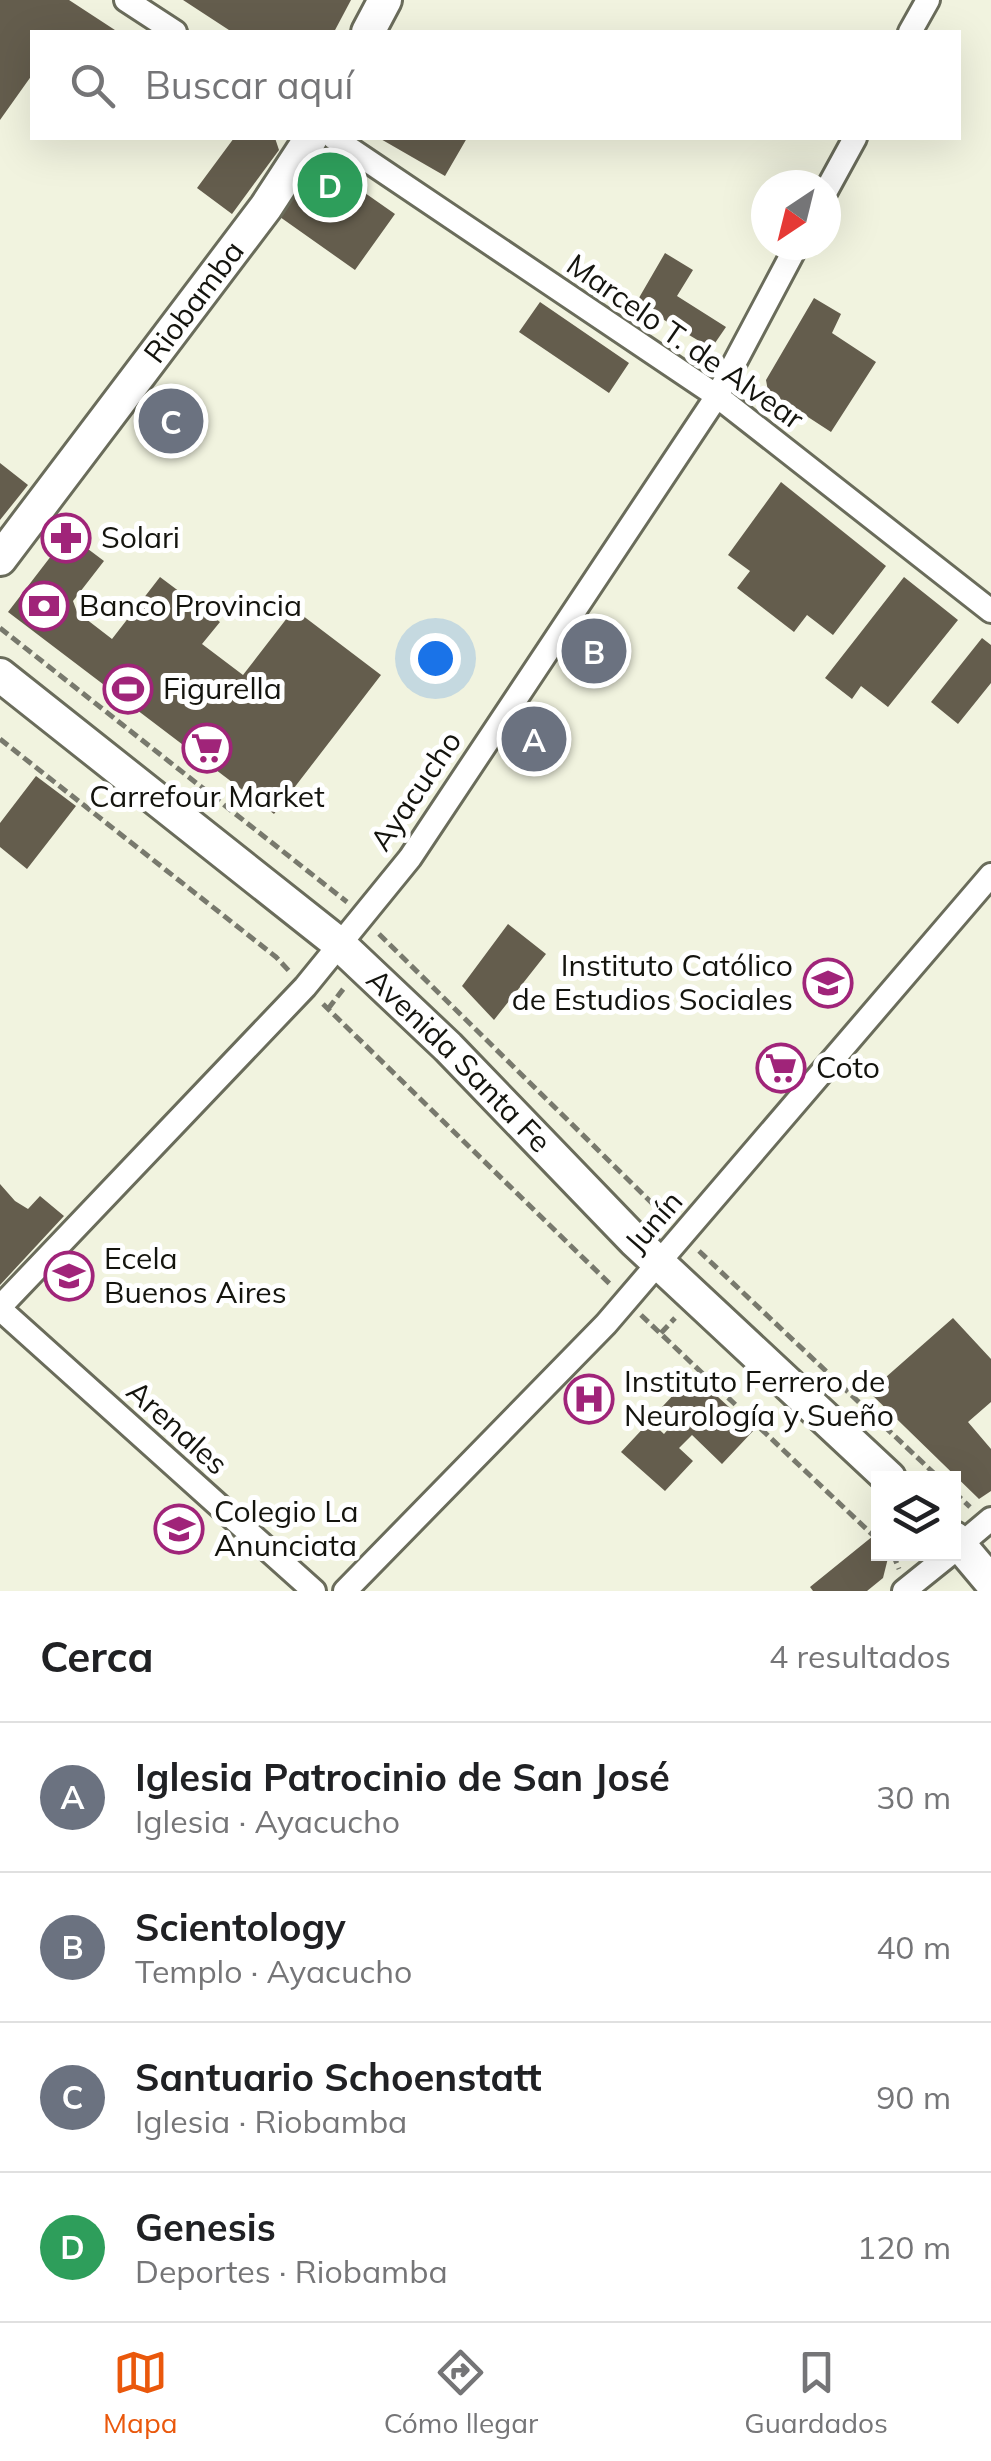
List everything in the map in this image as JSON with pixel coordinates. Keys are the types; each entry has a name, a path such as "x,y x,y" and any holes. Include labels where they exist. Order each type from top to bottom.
{"main road":[{"path":"369,30 386,0"},
{"name":"Riobamba","path":"0,559 266,207 310,140"},
{"name":"Avenida Santa Fe","path":"0,674 338,943 448,1047 659,1263 882,1471"},
{"path":"961,1554 991,1582"}],"street":[{"path":"126,0 172,30"},
{"path":"911,30 928,0"},
{"name":"Marcelo T. de Alvear","path":"337,140 717,396 991,610"},
{"path":"837,170 853,140"},
{"name":"Ayacucho","path":"0,1308 304,987 410,858 717,396 789,260"},
{"name":"Junín","path":"345,1591 626,1300 991,875"},
{"name":"Arenales","path":"0,1308 314,1591"},
{"path":"961,1542 991,1519"},
{"path":"904,1591 938,1561"}],"path":[{"path":"0,739 276,958 871,1533"}],"building":[{"path":"0,0 69,0 115,30 30,30 30,78 0,120"},
{"path":"183,0 351,0 335,30 229,30"},
{"path":"233,140 276,140 279,150 232,214 197,188"},
{"path":"382,140 466,140 445,176"},
{"path":"335,172 395,214 355,270 280,217 309,175"},
{"path":"665,253 693,270 677,296 726,327 715,343 704,344 636,303"},
{"path":"814,298 841,314 832,333 876,362 831,432 768,391 766,380"},
{"path":"540,302 629,363 609,393 519,332"},
{"path":"0,463 28,485 0,520"},
{"path":"781,482 886,566 833,635 807,615 794,632 737,588 750,571 728,555"},
{"path":"68,534 104,561 73,601 77,612 112,639 160,577 220,622 202,644 243,675 294,609 381,675 274,814 8,612"},
{"path":"904,577 958,620 888,707 861,686 852,699 825,678"},
{"path":"982,638 991,645 991,683 958,724 931,702"},
{"path":"36,776 76,806 27,869 0,847 0,823"},
{"path":"508,924 546,954 494,1020 462,986"},
{"path":"0,1184 28,1209 40,1196 64,1216 0,1285"},
{"path":"953,1318 991,1359 991,1402 968,1422 991,1449 991,1491 979,1499 961,1481 961,1471 950,1471 869,1392"},
{"path":"693,1374 754,1430 722,1464 692,1435 679,1448 693,1461 665,1491 621,1452 650,1421 664,1434 676,1420 662,1407"},
{"path":"871,1538 871,1561 887,1561 883,1578 867,1591 813,1591 810,1587"}],"place":[{"name":"Genesis","path":"330,185"},
{"name":"Santuario Schoenstatt","path":"171,421"},
{"name":"Solari","path":"66,538"},
{"name":"Banco Provincia","path":"44,606"},
{"name":"Scientology","path":"594,651"},
{"name":"Figurella","path":"128,689"},
{"name":"Iglesia Patrocinio de San José","path":"534,739"},
{"name":"Carrefour Market","path":"207,748"},
{"name":"Instituto Católico de Estudios Sociales","path":"828,983"},
{"name":"Coto","path":"781,1068"},
{"name":"Ecela Buenos Aires","path":"69,1276"},
{"name":"Instituto Ferrero de Neurología y Sueño","path":"589,1399"},
{"name":"Colegio La Anunciata","path":"179,1529"}]}
